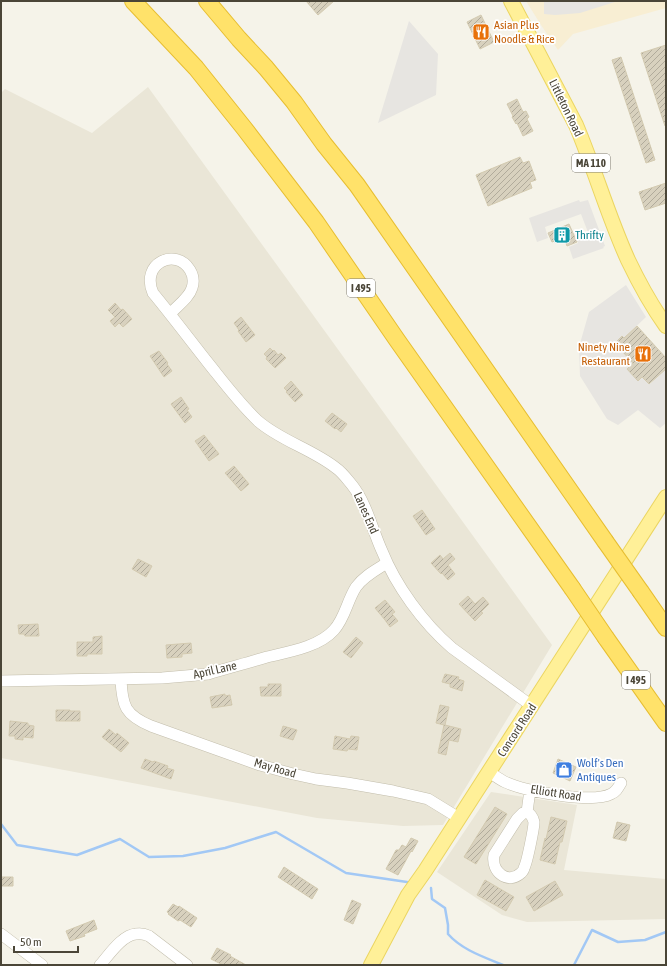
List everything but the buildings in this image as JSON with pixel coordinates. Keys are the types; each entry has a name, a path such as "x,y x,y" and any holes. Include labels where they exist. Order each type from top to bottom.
{"highway":[{"name":"I 495","path":"133,1 196,68 316,222 666,723"},
{"path":"207,1 266,68 357,185 666,628"}],"main road":[{"name":"Littleton Road","path":"511,1 576,125 617,234 628,259 646,294 666,326"},
{"name":"Concord Road","path":"372,965 408,895 532,706 666,497"}],"street":[{"name":"Lanes End","path":"170,314 189,294 192,288 193,280 192,273 188,266 175,259 161,261 151,272 150,286 153,293 240,403 277,435 326,461 345,476 359,495 364,505 393,575 413,605 442,640 532,706"},
{"name":"April Lane","path":"1,681 121,679 208,674 301,648 327,637 343,617 353,593 361,581 387,563"},
{"name":"May Road","path":"121,679 124,705 133,716 151,726 260,765 293,774 316,779 347,782 428,799 459,818"},
{"name":"Elliott Road","path":"489,772 505,782 530,790 578,798 596,798 606,796 615,792 621,783"},
{"path":"527,812 530,790"},
{"path":"527,812 531,814 534,822 526,865 522,872 518,875 510,878 505,877 495,868 494,855 517,819 523,813 527,812"},
{"path":"1,934 42,965"},
{"path":"100,965 123,940 130,935 136,934 149,936 187,965"}],"shaded area":[{"path":"526,1 666,1 666,8 573,34 558,50"},
{"path":"544,1 618,1 580,13 555,15 544,14"},
{"path":"409,21 438,54 436,95 378,123"},
{"path":"148,87 552,645 443,825 403,826 317,818 1,758 1,93 5,89 92,133"},
{"path":"579,200 580,202 588,200 605,246 603,247 604,248 573,259 569,247 578,243 575,234 589,235 581,214 545,227 548,238 537,242 529,218"},
{"path":"626,285 646,317 624,338 622,336 617,341 623,348 621,350 633,363 627,369 638,381 642,377 650,384 666,369 666,423 660,428 638,410 618,425 607,419 580,376 579,347 589,312"},
{"path":"491,792 577,805 564,870 666,879 666,919 527,922 502,915 437,872"}],"waterway":[{"path":"1,824 17,845 77,855 120,839 149,857 183,856 225,848 276,832 346,873 407,882"},
{"path":"431,888 432,899 445,908 448,934 467,949 503,965"},
{"path":"574,965 592,930 618,942 645,940 666,932"}],"place":[{"name":"Asian Plus Noodle & Rice","path":"481,32"},
{"name":"Thrifty","path":"562,235"},
{"name":"Ninety Nine Restaurant","path":"643,354"},
{"name":"Wolf's Den Antiques","path":"564,770"}]}
